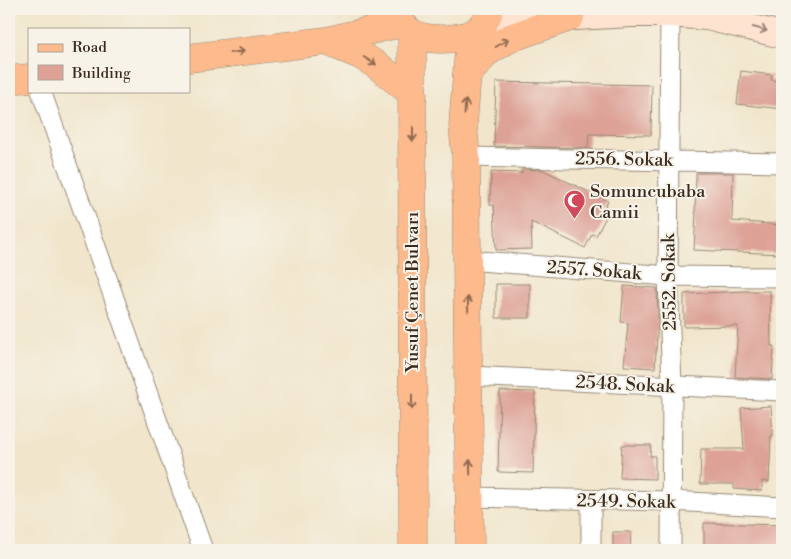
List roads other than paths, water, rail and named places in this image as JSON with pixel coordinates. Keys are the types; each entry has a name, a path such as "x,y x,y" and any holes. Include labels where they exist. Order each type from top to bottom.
{"main road":[{"path":"190,58 326,41 403,22 440,40 482,22 670,14 707,16 782,35"},
{"path":"467,75 487,52 510,38 570,17"},
{"name":"Yusuf Çenet Bulvarı","path":"403,22 413,94 413,550"},
{"path":"470,550 466,157 464,125 467,75 482,22"},
{"path":"326,41 360,55 378,66 413,94"},
{"path":"9,80 28,78"}],"street":[{"name":"2552. Sokak","path":"670,14 668,276 672,386 671,550"},
{"path":"41,92 203,550"},
{"name":"2556. Sokak","path":"466,157 782,163"},
{"name":"2557. Sokak","path":"467,260 668,276 782,277"},
{"name":"2548. Sokak","path":"469,376 782,391"},
{"name":"2549. Sokak","path":"470,497 670,501 782,507"},
{"path":"591,500 591,550"}],"place":[{"name":"Somuncubaba Camii","path":"574,220"}]}
